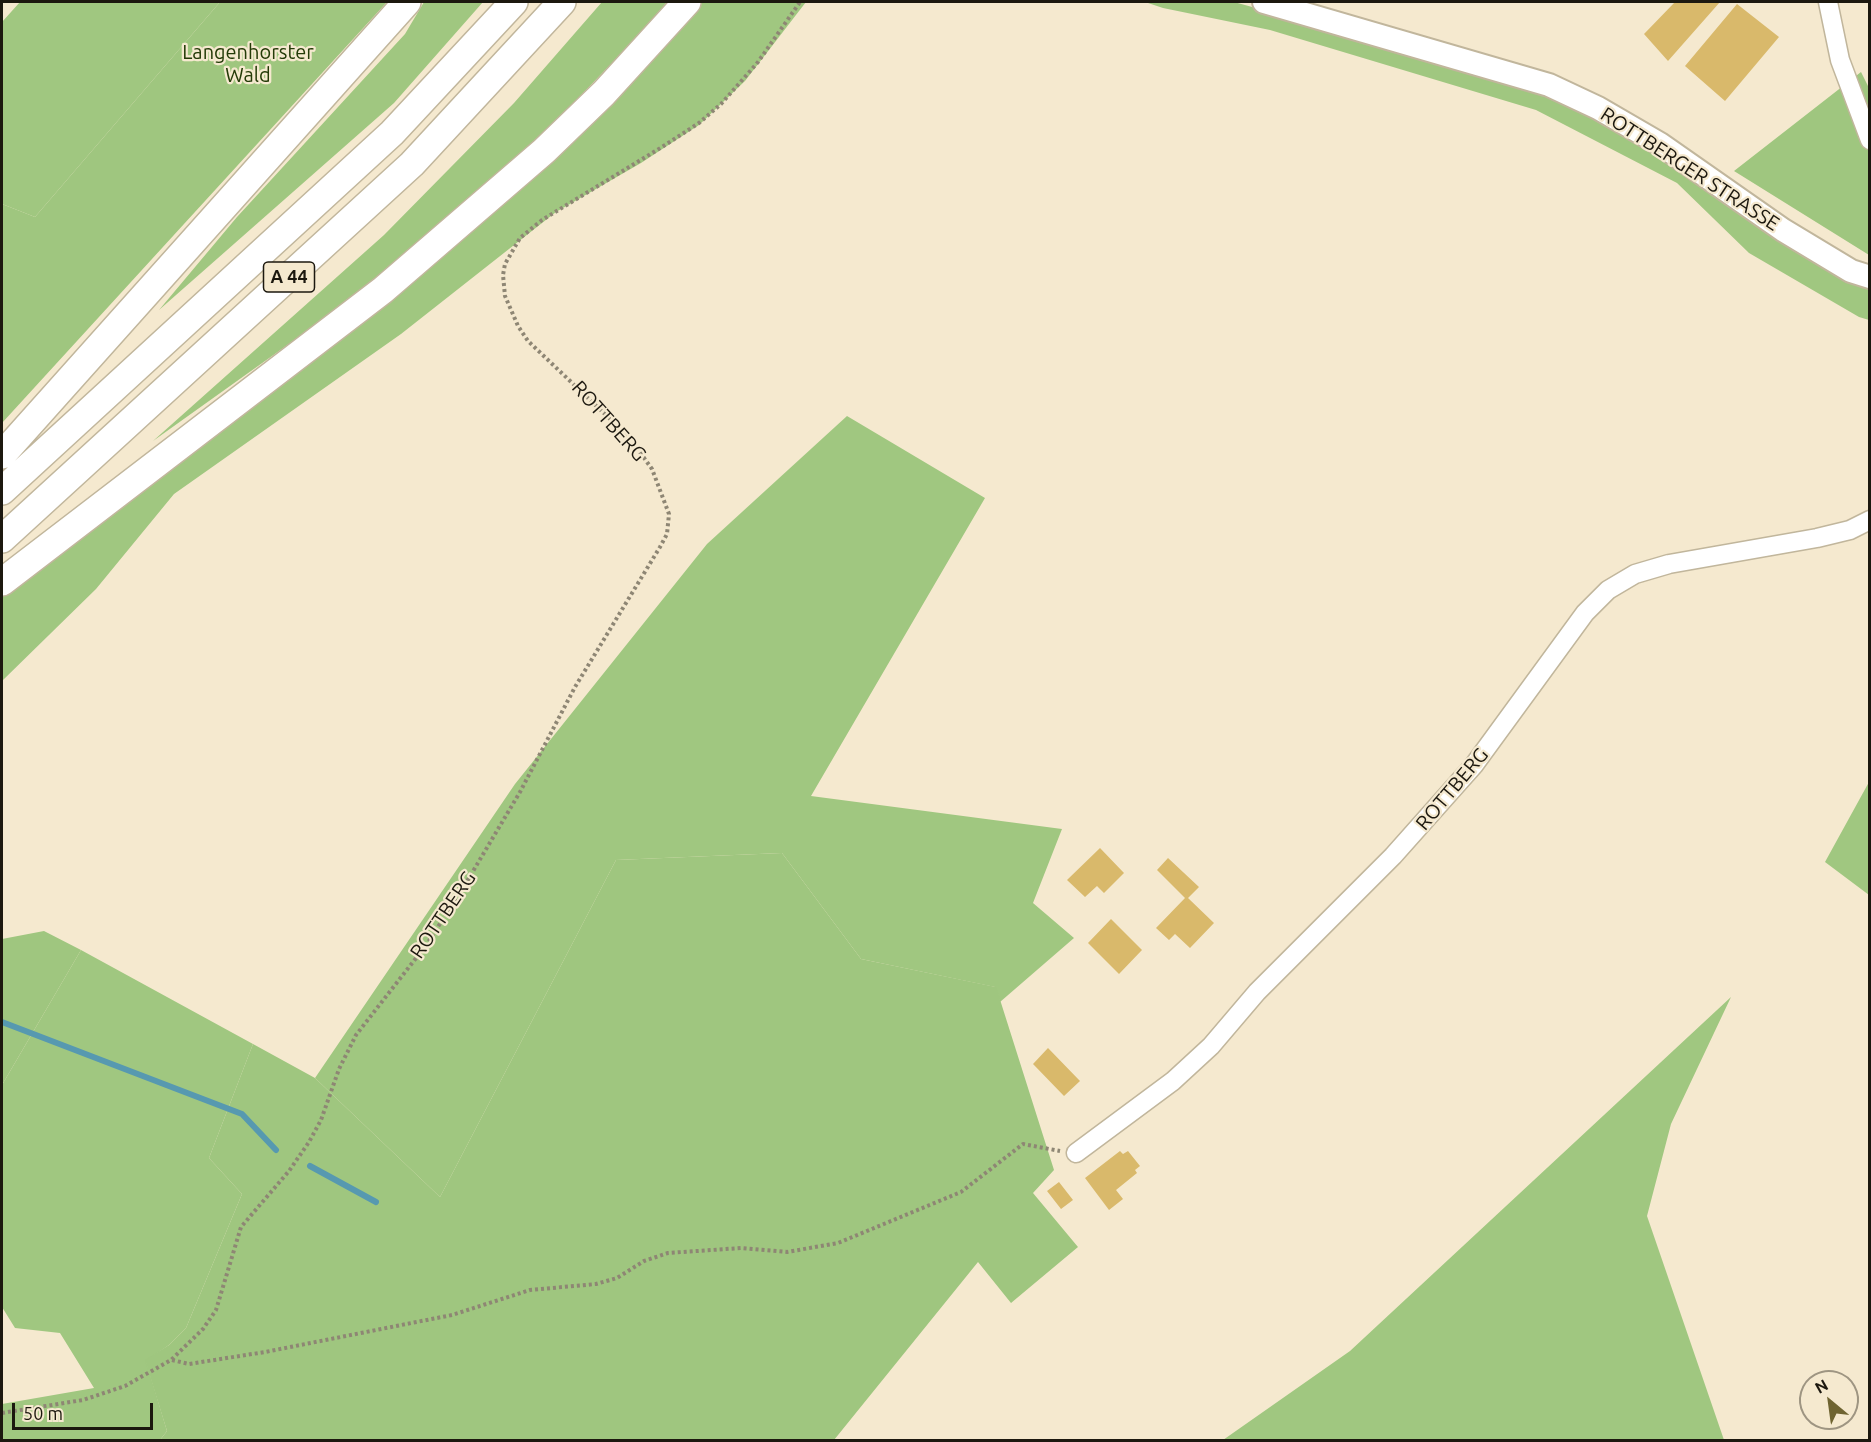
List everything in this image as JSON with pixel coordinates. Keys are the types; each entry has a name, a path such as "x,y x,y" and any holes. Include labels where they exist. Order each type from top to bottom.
{"highway":[{"path":"2,454 407,2"},
{"name":"A 44","path":"2,491 392,133 514,2"},
{"name":"A 44","path":"2,539 412,164 562,2"},
{"path":"2,582 383,290 551,144 604,93 687,2"}],"main road":[{"name":"ROTTBERGER STRASSE","path":"1264,2 1538,82 1598,108 1660,144 1783,230 1851,270 1869,277"}],"street":[{"path":"1828,2 1840,60 1869,140"},
{"name":"ROTTBERG","path":"1076,1153 1154,1096 1203,1053 1274,976 1393,856 1474,765 1585,613 1608,590 1635,574 1669,564 1817,538 1850,530 1869,520"}],"path":[{"name":"ROTTBERG","path":"2,1413 83,1400 125,1386 171,1360 203,1329 216,1310 241,1227 289,1171 309,1142 321,1120 339,1069 357,1035 427,944 466,883 520,792 575,687 667,534 670,522 668,505 652,469 628,436 573,381 540,355 518,326 505,296 503,275 509,255 520,238 556,209 699,123 741,83 800,2"},
{"path":"171,1360 189,1364 265,1352 452,1315 530,1290 596,1284 617,1278 644,1261 668,1253 741,1248 787,1252 838,1243 961,1192 1023,1144 1076,1153"}],"green space":[{"path":"20,2 220,2 35,217 2,204 2,22"},
{"name":"Langenhorster Wald","path":"220,2 387,2 2,423 2,204 35,217"},
{"path":"424,2 483,2 394,103 159,310 237,217 405,34"},
{"path":"602,2 667,2 637,37 534,144 349,301 153,441 384,235 514,103"},
{"path":"695,2 806,2 745,81 699,125 641,163 556,212 401,334 174,494 96,589 2,681 2,594 428,262"},
{"path":"1145,2 1234,2 1365,38 1548,96 1612,125 1759,225 1869,286 1869,320 1859,317 1749,253 1677,183 1536,110 1270,30 1163,8"},
{"path":"1861,72 1870,90 1869,255 1734,171"},
{"path":"847,416 985,498 811,796 1062,829 1033,903 1074,938 1000,1002 995,987 861,959 782,853 616,860 440,1197 315,1078 515,784 707,544"},
{"path":"1869,782 1869,895 1825,862"},
{"path":"782,853 861,959 996,987 1054,1170 1033,1193 1078,1247 1011,1303 978,1262 834,1440 160,1440 167,1431 145,1360 169,1345 186,1328 242,1194 209,1158 253,1044 315,1078 440,1197 616,860"},
{"path":"44,931 81,950 2,1085 2,939"},
{"path":"81,950 253,1044 209,1158 242,1194 186,1328 169,1345 146,1361 167,1431 160,1440 2,1440 2,1404 94,1388 60,1333 15,1328 2,1307 2,1085"},
{"path":"1731,997 1671,1124 1647,1216 1724,1440 1223,1440 1350,1351"}],"building":[{"path":"1675,2 1720,2 1668,61 1644,34"},
{"path":"1737,4 1779,37 1725,101 1685,66"},
{"path":"1100,848 1124,873 1104,893 1097,886 1085,897 1067,880"},
{"path":"1168,858 1199,887 1188,898 1214,923 1190,948 1175,934 1169,940 1156,928 1185,898 1157,870"},
{"path":"1111,919 1142,950 1119,974 1088,943"},
{"path":"1048,1048 1080,1081 1064,1096 1033,1064"},
{"path":"1120,1151 1123,1154 1128,1151 1140,1166 1135,1170 1137,1173 1116,1190 1123,1199 1109,1210 1085,1178"},
{"path":"1059,1182 1073,1200 1061,1209 1047,1191"}],"waterway":[{"path":"2,1022 242,1114 276,1150"},
{"path":"310,1166 376,1202"}]}
